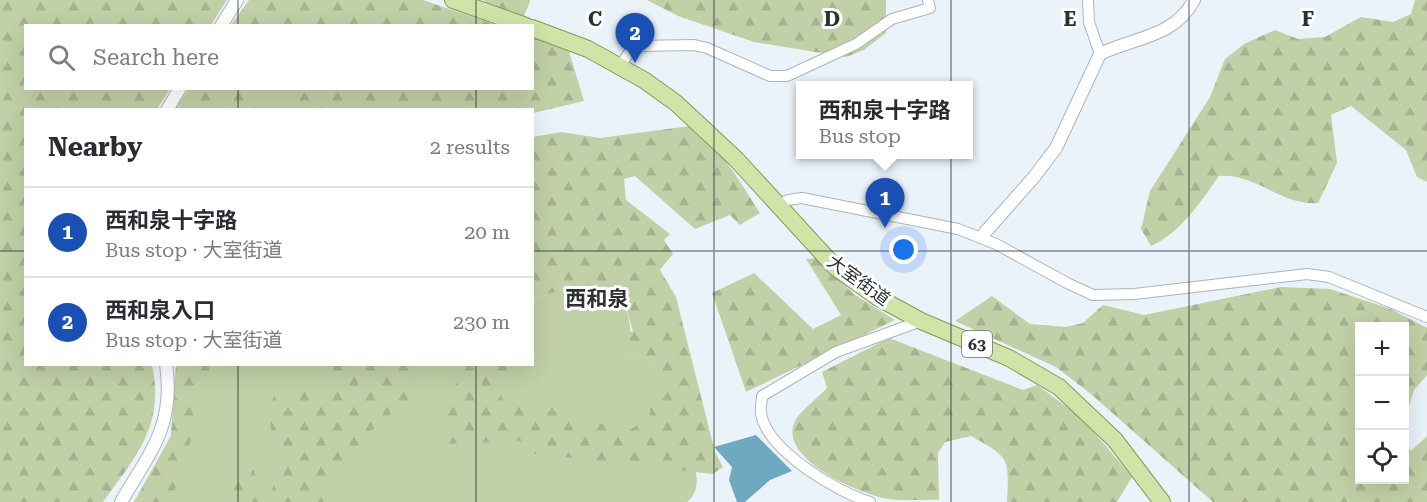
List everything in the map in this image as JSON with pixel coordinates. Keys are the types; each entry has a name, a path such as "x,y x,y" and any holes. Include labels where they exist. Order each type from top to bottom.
{"main road":[{"path":"453,0 520,24"},
{"name":"大室街道","path":"534,29 588,49 620,66 676,103 701,124 835,267 877,297 921,321 1009,358 1059,387 1115,440 1161,502"}],"street":[{"path":"222,24 237,0"},
{"path":"620,66 631,50 638,46 694,45 707,48 770,76 787,75 856,44 892,19 930,8 928,0"},
{"path":"1088,0 1089,22 1100,54"},
{"path":"981,237 1034,177 1056,148 1100,54 1113,47 1142,40 1171,27 1194,0"},
{"path":"168,108 179,90"},
{"path":"777,205 788,200 802,198 958,229 981,237 1093,295 1134,294 1307,274 1329,277 1427,317"},
{"path":"870,502 844,493 819,477 778,443 761,415 762,396 836,352 921,321"},
{"path":"121,502 162,433 169,400 166,366"}],"green space":[{"path":"0,0 227,0 212,24 24,24 24,90 169,90 158,108 24,108 24,366 152,366 155,405 151,422 137,454 103,502 0,502"},
{"path":"249,0 423,0 493,24 232,24"},
{"path":"483,0 530,0 519,24"},
{"path":"647,0 886,0 886,33 864,50 846,57 754,42 678,16"},
{"path":"1415,0 1427,0 1427,182 1417,177 1406,150 1351,106 1331,115 1337,163 1318,203 1292,200 1245,179 1219,176 1181,225 1151,246 1141,229 1150,191 1210,97 1225,59 1244,44 1275,30 1298,39 1325,37 1361,17 1393,22 1411,14"},
{"path":"534,38 568,48 584,101 534,113 534,108 305,108 292,90 534,90"},
{"path":"188,90 292,90 305,108 176,108"},
{"path":"188,90 245,90 259,103 261,108 227,107 176,108"},
{"path":"690,126 701,134 720,155 760,213 740,225 730,215 695,229 635,176 624,179 626,200 670,234 664,240 673,254 660,270 676,297 715,452 723,467 713,474 527,453 523,441 443,444 443,409 456,403 456,379 446,376 441,366 514,366 515,373 500,393 506,406 562,403 595,424 618,424 623,434 650,417 651,393 659,379 654,362 630,353 622,342 625,334 633,331 621,300 612,292 591,286 566,289 534,299 534,137 561,132 600,138"},
{"path":"816,258 854,294 895,320 746,392 712,293 754,273 813,329 841,315 806,259"},
{"path":"568,287 597,287 613,292 620,299 625,307 630,326 630,353 655,362 695,468 696,486 687,502 134,502 171,436 176,366 534,366 534,299"},
{"path":"1281,287 1330,289 1391,309 1427,328 1427,375 1414,390 1409,407 1409,322 1355,322 1355,484 1409,484 1409,448 1411,451 1427,436 1427,502 1213,502 1092,395 1056,367 955,321 992,296 1030,324 1066,327 1083,323 1103,305 1144,315"},
{"path":"889,338 1023,390 1037,385 1082,418 1132,477 1117,502 1007,502 1008,476 1004,460 993,449 971,436 945,442 938,453 939,500 883,498 856,489 822,471 798,448 793,435 795,421 827,388 822,372"},
{"path":"176,366 210,366 184,466 170,502 134,502 171,436"},
{"path":"330,366 422,366 414,370 417,381 411,399 379,423 341,465 323,502 230,502 238,471 244,465 253,469 262,490 271,492 282,461 271,433 270,405 274,396 329,387"}],"water":[{"path":"756,435 792,471 770,480 745,502 737,502 729,480 732,467 714,447"}],"place":[{"name":"西和泉入口","path":"635,63"},
{"name":"西和泉十字路","path":"885,228"}],"district":[{"name":"西和泉","path":"597,299"}]}
